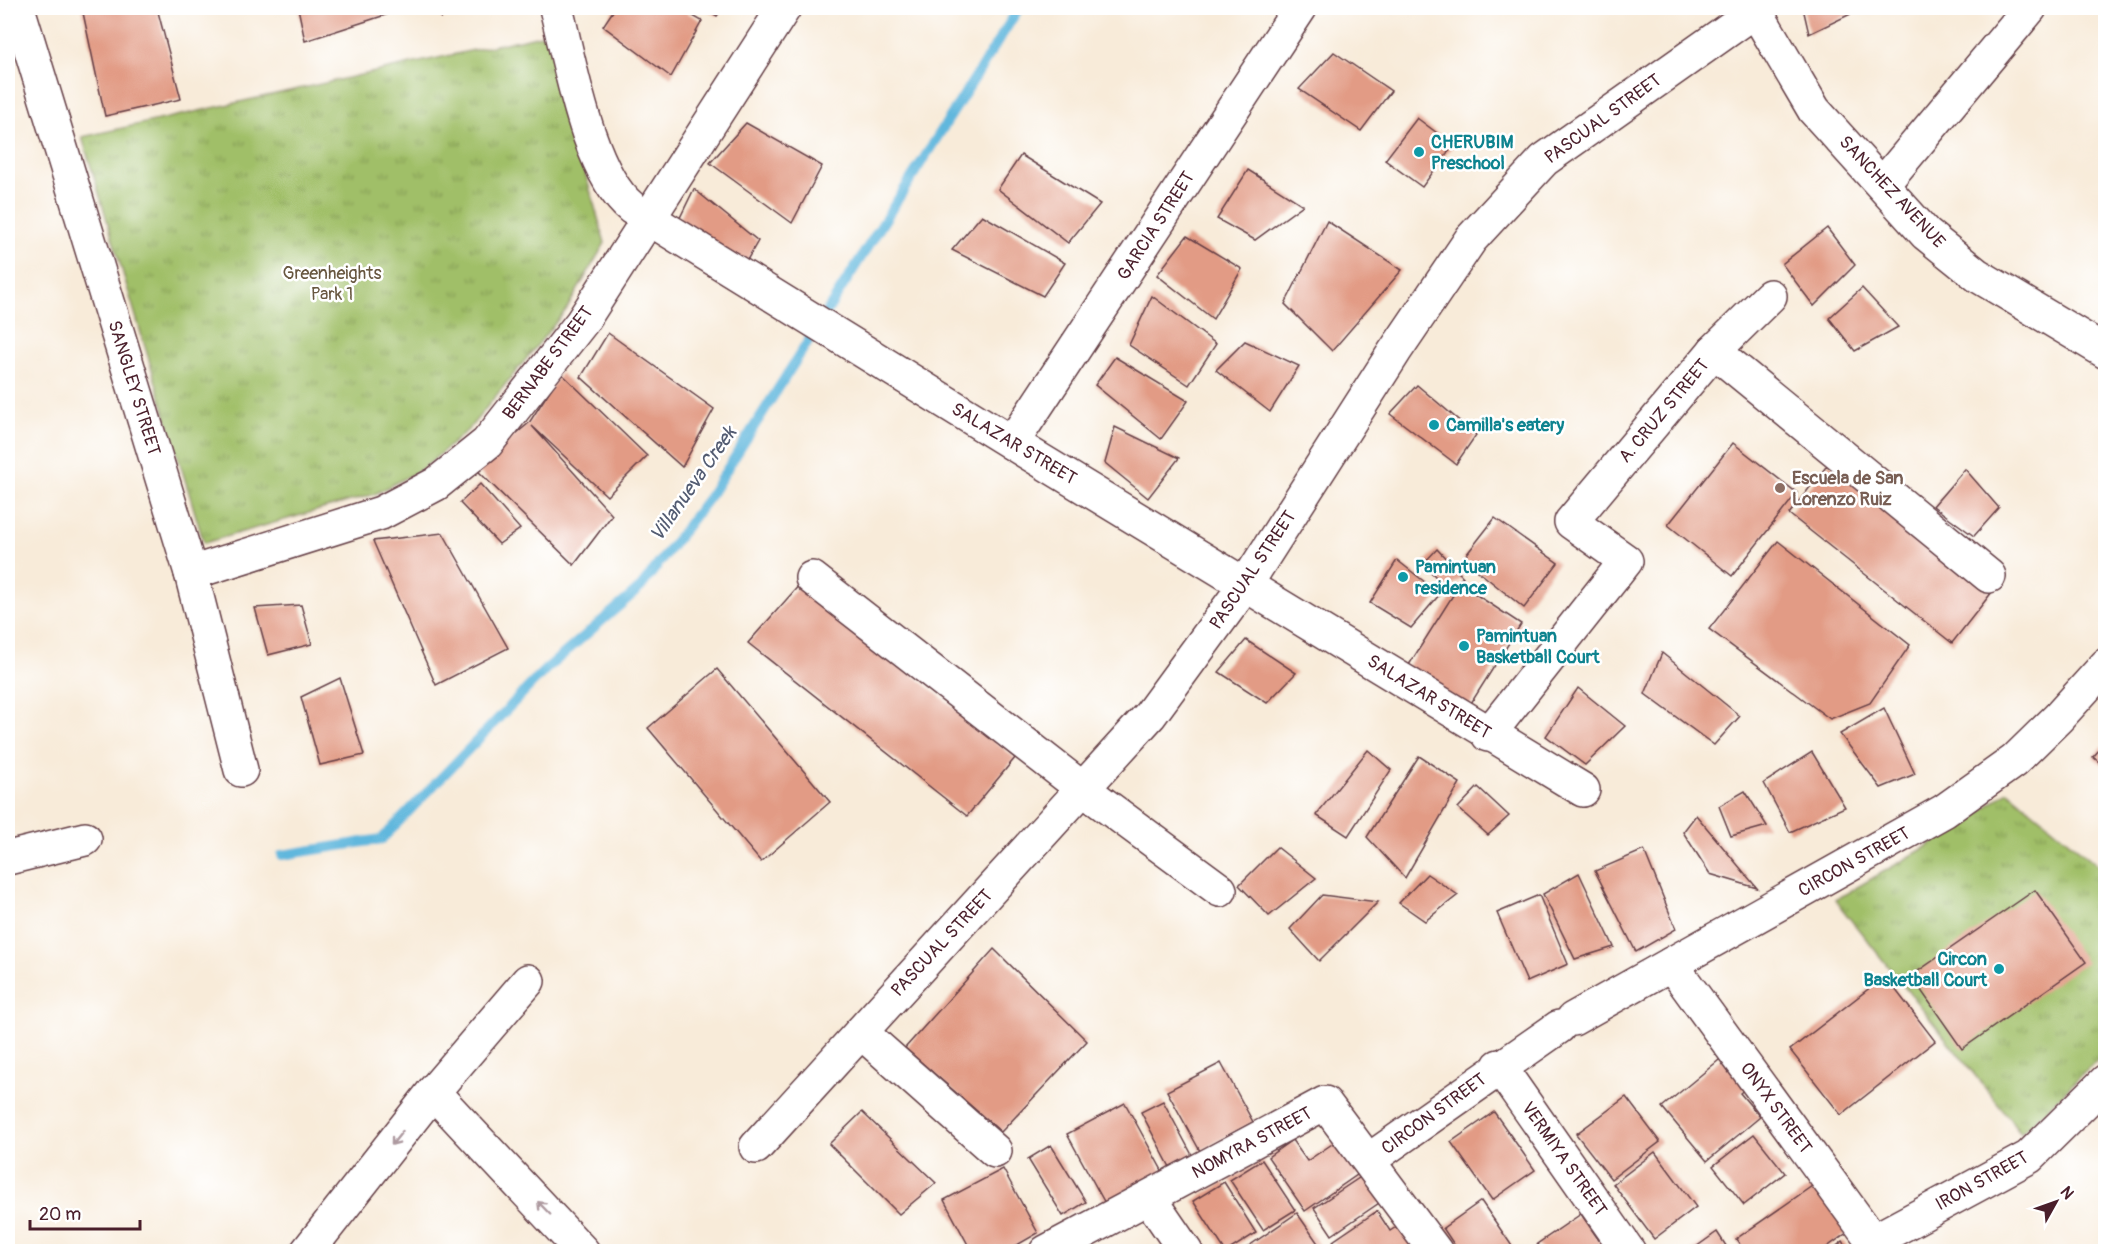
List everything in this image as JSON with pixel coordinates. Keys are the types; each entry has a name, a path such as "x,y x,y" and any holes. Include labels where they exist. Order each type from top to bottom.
{"street":[{"name":"SANGLEY STREET","path":"18,8 191,573 241,770"},
{"name":"SALAZAR STREET","path":"556,8 588,129 599,160 622,200 793,309 1246,584 1488,735 1584,790"},
{"name":"BERNABE STREET","path":"191,573 381,513 436,484 487,443 582,322 647,217 784,8"},
{"name":"GARCIA STREET","path":"1012,443 1300,8"},
{"path":"1884,184 2030,8"},
{"name":"SANCHEZ AVENUE","path":"1754,9 1814,110 1884,184 1926,234 1977,275 2106,352"},
{"name":"PASCUAL STREET","path":"756,1147 1150,715 1246,584 1395,351 1471,239 1544,160 1754,9"},
{"path":"1714,351 1770,296"},
{"name":"A. CRUZ STREET","path":"1488,735 1626,561 1571,522 1714,351 1989,576"},
{"path":"812,578 1083,789 1220,890"},
{"name":"CIRCON STREET","path":"1369,1160 1499,1066 1566,1023 1944,811 2014,761 2058,718 2106,665"},
{"path":"8,858 85,839"},
{"name":"ONYX STREET","path":"1671,964 1877,1246"},
{"path":"307,1251 433,1092 528,981"},
{"path":"861,1032 995,1151"},
{"name":"VERMIYA STREET","path":"1499,1066 1629,1251"},
{"name":"IRON STREET","path":"1877,1246 2029,1157 2106,1082"},
{"path":"433,1092 583,1251"},
{"name":"NOMYRA STREET","path":"1046,1251 1325,1103 1436,1251"},
{"path":"1149,1198 1186,1251"}],"green space":[{"name":"Greenheights Park 1","path":"546,34 605,243 566,310 469,429 424,468 375,494 204,543 82,137"},
{"path":"2008,791 2105,871 2105,1053 2021,1133 1835,900 1957,829"}],"building":[{"path":"82,8 157,8 181,99 105,116"},
{"path":"298,8 407,8 305,41"},
{"path":"439,8 467,8 441,18"},
{"path":"615,8 679,8 702,21 671,77 603,26"},
{"path":"704,8 723,8 717,16"},
{"path":"1803,8 1863,8 1809,34"},
{"path":"1334,52 1391,91 1361,131 1299,89"},
{"name":"CHERUBIM Preschool","path":"1417,118 1453,145 1422,187 1385,160"},
{"path":"746,123 822,166 792,223 710,163"},
{"path":"1021,155 1100,204 1068,243 998,189"},
{"path":"1248,170 1303,205 1255,240 1217,219"},
{"path":"694,189 758,241 739,274 674,230"},
{"path":"982,215 1065,263 1043,296 952,250"},
{"path":"1327,221 1402,270 1332,351 1285,304"},
{"path":"1827,228 1855,265 1814,306 1782,264"},
{"path":"1187,236 1242,269 1213,319 1157,275"},
{"path":"1862,288 1898,327 1855,351 1829,318"},
{"path":"1152,296 1216,344 1189,385 1129,345"},
{"path":"608,333 714,409 682,467 581,377"},
{"path":"1245,341 1299,366 1270,412 1216,370"},
{"path":"1115,357 1188,401 1161,439 1095,385"},
{"path":"561,373 647,456 607,496 532,426 612,515 574,565 475,468 529,423"},
{"name":"Camilla's eatery","path":"1417,385 1476,435 1456,464 1390,414"},
{"path":"1115,427 1179,458 1148,498 1105,463"},
{"path":"1733,443 1797,493 1732,576 1668,525"},
{"path":"1829,463 1992,592 1952,643 1789,514"},
{"path":"1965,469 1999,508 1974,536 1933,506"},
{"path":"480,484 520,529 499,544 460,503"},
{"path":"1495,518 1558,563 1524,608 1463,559"},
{"path":"443,533 508,648 436,685 373,541"},
{"path":"1778,541 1910,645 1870,703 1830,719 1709,629"},
{"path":"1437,549 1463,577 1448,589 1423,564"},
{"name":"Pamintuan residence","path":"1397,560 1440,594 1411,628 1370,603"},
{"path":"801,583 1015,758 967,816 748,643"},
{"name":"Pamintuan Basketball Court","path":"1460,584 1521,624 1468,708 1407,668"},
{"path":"301,605 312,644 268,655 255,608"},
{"path":"1246,640 1296,673 1267,703 1219,672"},
{"path":"1662,653 1740,716 1714,745 1645,694"},
{"path":"717,669 830,802 761,862 648,728"},
{"path":"340,678 364,755 320,765 301,697"},
{"path":"1578,688 1625,726 1585,765 1546,736"},
{"path":"1884,708 1915,774 1881,788 1840,734"},
{"path":"2106,742 2106,768 2093,757"},
{"path":"1368,750 1391,770 1348,836 1316,815"},
{"path":"1812,752 1845,807 1790,832 1764,783"},
{"path":"1419,756 1460,783 1405,878 1367,837"},
{"path":"1478,787 1509,816 1488,835 1458,808"},
{"path":"1745,791 1767,826 1731,836 1719,806"},
{"path":"1696,815 1757,888 1710,874 1683,832"},
{"path":"1277,847 1316,878 1269,916 1239,885"},
{"path":"1644,850 1676,929 1636,952 1595,871"},
{"path":"1579,873 1614,947 1575,959 1543,894"},
{"path":"1427,874 1458,895 1425,921 1399,903"},
{"name":"Circon Basketball Court","path":"2035,890 2086,962 1962,1049 1911,976"},
{"path":"1322,895 1378,902 1319,961 1290,929"},
{"path":"1539,895 1568,964 1527,982 1497,913"},
{"path":"994,949 1087,1041 1001,1132 905,1048"},
{"path":"1885,976 1935,1041 1841,1115 1790,1050"},
{"path":"1730,1051 1755,1080 1740,1093 1760,1117 1707,1161 1662,1107"},
{"path":"1221,1063 1253,1122 1200,1151 1167,1091"},
{"path":"1626,1097 1660,1142 1611,1179 1576,1134"},
{"path":"1163,1101 1192,1155 1170,1167 1141,1112"},
{"path":"1125,1103 1164,1174 1106,1205 1067,1134"},
{"path":"862,1112 936,1183 899,1214 829,1144"},
{"path":"1494,1112 1535,1170 1492,1200 1451,1142"},
{"path":"1754,1134 1785,1173 1744,1205 1713,1166"},
{"path":"1344,1136 1367,1168 1305,1211 1268,1157 1292,1140 1307,1161"},
{"path":"1051,1145 1086,1202 1063,1216 1028,1159"},
{"path":"1655,1152 1696,1207 1654,1239 1613,1184"},
{"path":"1262,1160 1295,1210 1263,1230 1230,1180"},
{"path":"1003,1169 1038,1233 1005,1252 972,1252 944,1200"},
{"path":"1365,1174 1382,1201 1332,1235 1314,1208"},
{"path":"1224,1182 1256,1233 1226,1252 1193,1201"},
{"path":"1815,1184 1848,1232 1820,1252 1745,1252 1736,1239"},
{"path":"1481,1201 1514,1249 1511,1252 1459,1252 1443,1228"},
{"path":"1377,1211 1390,1231 1408,1219 1430,1252 1340,1252 1333,1241"},
{"path":"1297,1213 1324,1252 1240,1252"},
{"path":"1581,1214 1607,1252 1543,1252 1537,1244"},
{"path":"1717,1232 1730,1252 1689,1252"},
{"path":"1843,1241 1850,1252 1829,1252"}],"waterway":[{"name":"Villanueva Creek","path":"282,855 382,839 545,670 641,587 712,493 1019,8"}],"place":[{"name":"CHERUBIM Preschool","path":"1419,152"},
{"name":"Camilla's eatery","path":"1434,425"},
{"name":"Escuela de San Lorenzo Ruiz","path":"1780,488"},
{"name":"Pamintuan residence","path":"1403,577"},
{"name":"Pamintuan Basketball Court","path":"1464,646"},
{"name":"Circon Basketball Court","path":"1999,969"}]}
